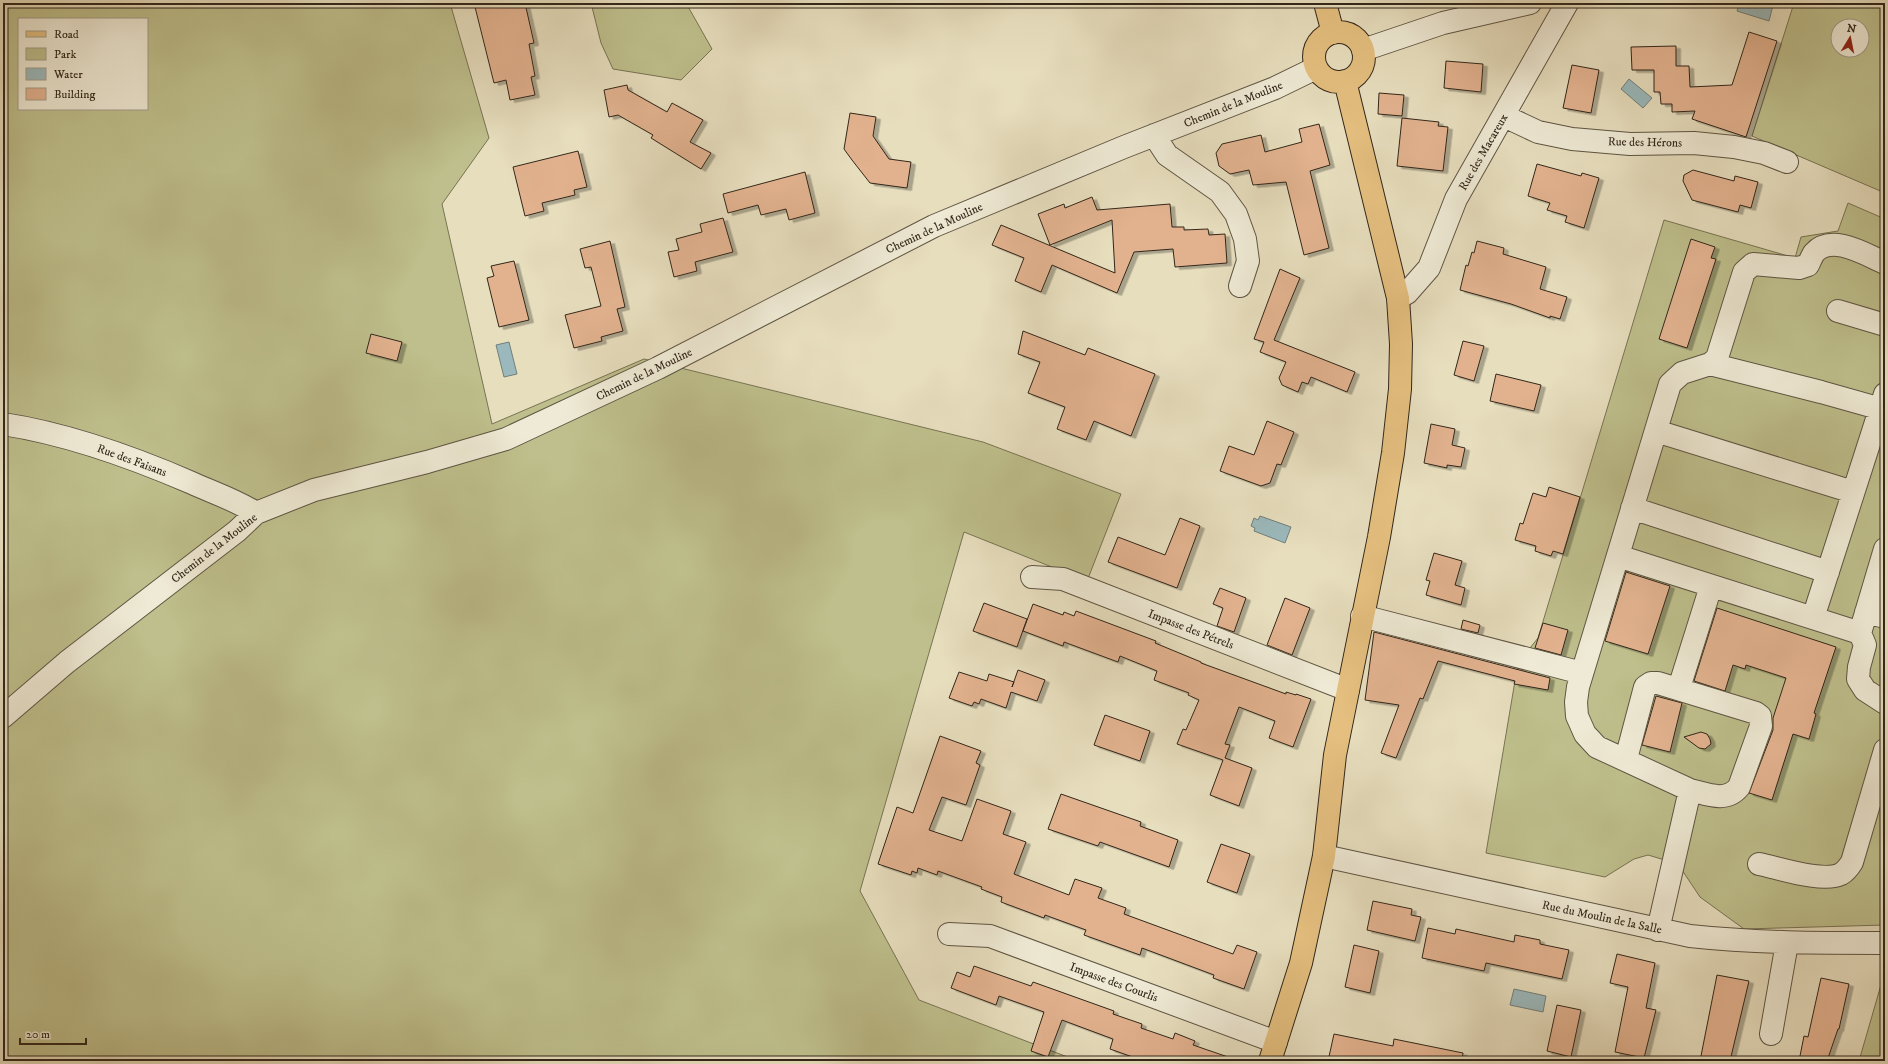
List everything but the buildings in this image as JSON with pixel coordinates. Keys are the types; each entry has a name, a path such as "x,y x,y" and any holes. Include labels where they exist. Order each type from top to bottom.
{"main road":[{"path":"1325,3 1333,33"},
{"path":"1341,32 1355,38 1363,50 1362,66 1352,78 1345,81 1336,82 1328,80 1321,75 1316,68 1314,53 1316,46 1326,36 1333,33 1341,32"},
{"path":"1273,1051 1301,963 1324,856 1335,755 1379,537 1400,389 1401,344 1398,298 1345,81"}],"street":[{"path":"1363,50 1443,23 1530,3"},
{"name":"Rue des Macareux","path":"1398,298 1407,293 1428,268 1456,199 1504,116 1558,5"},
{"name":"Chemin de la Mouline","path":"3,717 67,662 237,531 256,513 314,490 427,462 506,439 658,368 934,226 1154,135 1275,88 1316,68"},
{"name":"Rue des Hérons","path":"1504,116 1538,132 1572,139 1630,144 1694,143 1734,147 1764,153 1787,162"},
{"path":"1154,135 1166,155 1220,192 1236,214 1245,239 1248,261 1240,286"},
{"path":"1626,759 1646,685 1654,682 1679,688 1756,713 1761,719 1742,780 1736,792 1721,797 1690,790 1626,759 1597,747 1585,734 1577,716 1576,702 1582,673 1670,384 1682,373 1710,364 1717,358 1744,272 1753,264 1799,268 1808,264 1814,253 1824,247 1839,245 1885,263"},
{"path":"1838,311 1885,326"},
{"path":"1710,364 1821,392 1883,404 1813,618"},
{"name":"Rue des Faisans","path":"3,424 69,438 106,449 244,505 256,513"},
{"path":"1656,431 1853,492"},
{"path":"1632,508 1828,572"},
{"path":"1860,633 1876,615 1885,549"},
{"path":"1618,556 1860,633 1865,645 1859,667 1858,679 1865,690 1885,703"},
{"name":"Impasse des Pétrels","path":"1032,577 1062,579 1348,690"},
{"path":"1679,688 1711,586"},
{"path":"1362,616 1582,673"},
{"path":"1759,864 1823,877 1841,874 1848,869 1852,862 1885,750"},
{"path":"1658,930 1690,790"},
{"name":"Rue du Moulin de la Salle","path":"1324,856 1690,936 1787,943 1885,943"},
{"name":"Impasse des Courlis","path":"949,934 990,936 1273,1051"},
{"path":"1771,1034 1787,943"}],"green space":[{"path":"3,3 450,3 489,138 442,204 492,424 644,359 983,442 1121,494 1087,581 964,532 860,891 919,1000 1078,1061 3,1061"},
{"path":"591,3 686,3 712,49 681,80 613,69 601,43"},
{"path":"1794,3 1885,3 1885,193 1752,136"},
{"path":"1848,203 1885,219 1885,925 1744,929 1700,897 1678,864 1648,855 1634,859 1605,877 1486,853 1518,663 1538,638 1664,220 1795,258 1801,237 1838,231"},
{"path":"1885,971 1885,1061 1859,1061"}],"water":[{"path":"1739,3 1767,3 1773,5 1769,21 1737,11"},
{"path":"1629,79 1652,98 1643,108 1621,89"},
{"path":"509,342 517,374 504,377 496,345"},
{"path":"1260,516 1291,527 1285,543 1254,531 1255,528 1251,526 1254,518 1258,520"},
{"path":"1514,989 1546,996 1543,1012 1510,1005"}]}
